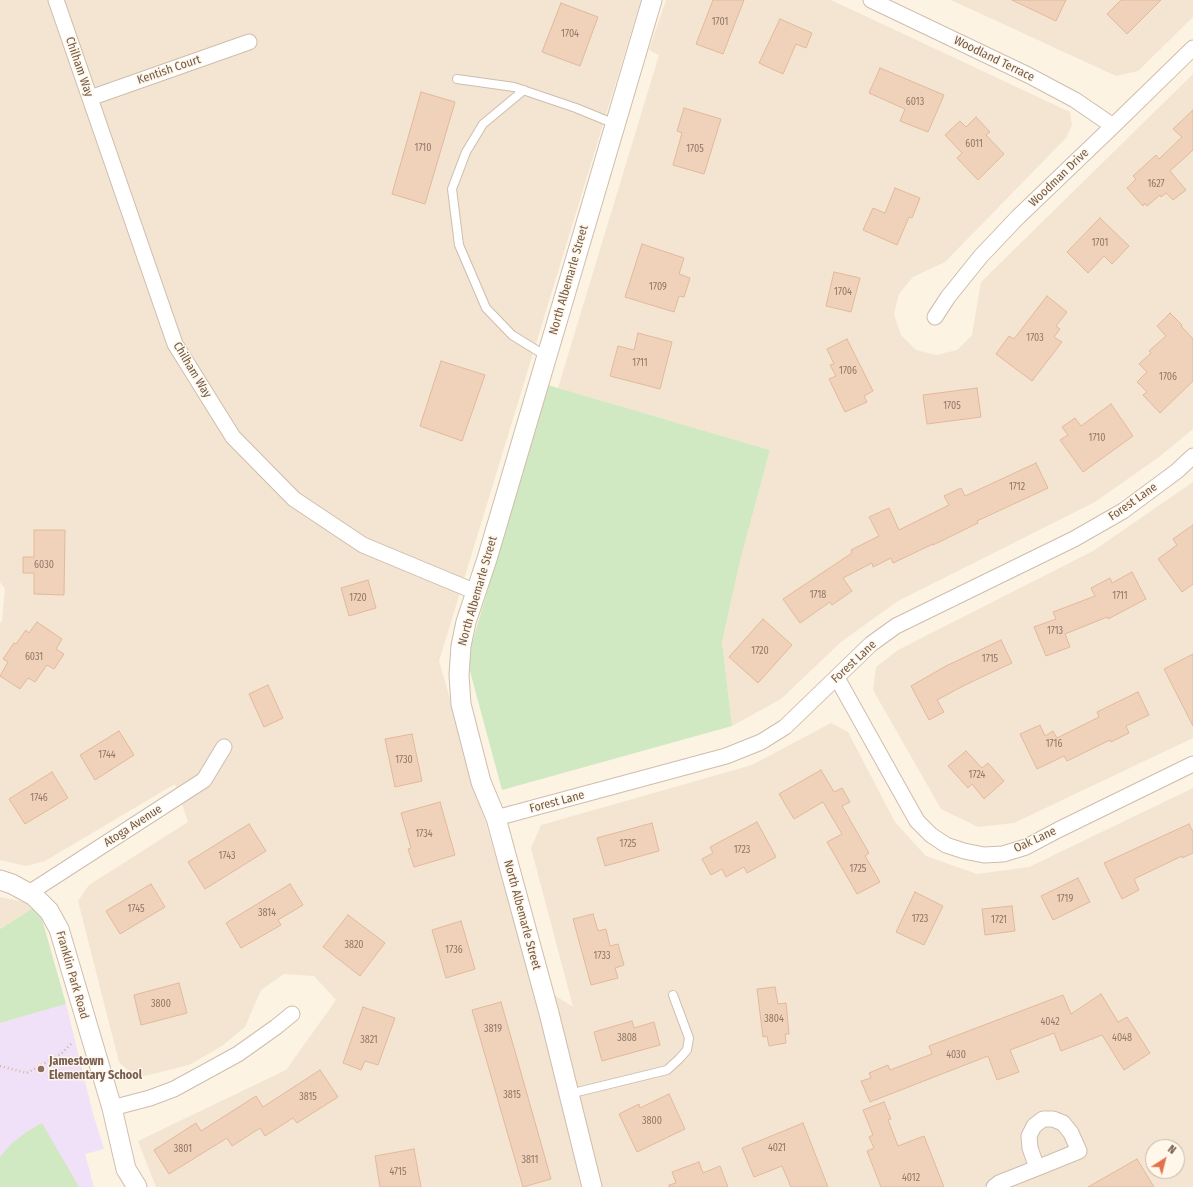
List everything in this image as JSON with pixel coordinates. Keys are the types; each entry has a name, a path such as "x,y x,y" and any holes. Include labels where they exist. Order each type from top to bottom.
{"street":[{"name":"Chilham Way","path":"56,0 175,344 233,437 294,499 363,545 476,592"},
{"name":"North Albemarle Street","path":"592,1187 547,1006 496,818 481,782 461,704 459,675 461,646 466,622 652,0"},
{"name":"Woodland Terrace","path":"871,0 1028,75 1075,100 1113,126"},
{"name":"Kentish Court","path":"90,98 249,42"},
{"name":"Woodman Drive","path":"935,317 948,297 981,256 1018,217 1193,48"},
{"name":"Forest Lane","path":"496,818 726,756 761,742 785,727 871,644 896,626 1074,539 1123,511 1177,471 1193,456"},
{"name":"Oak Lane","path":"837,678 917,821 931,835 946,845 964,852 984,855 1004,854 1026,847 1193,764"},
{"name":"Atoga Avenue","path":"29,893 204,780 224,747"},
{"name":"Franklin Park Road","path":"0,880 12,884 29,893 49,911 59,929 112,1108 126,1169 137,1187"},
{"path":"112,1108 150,1098 174,1089 238,1054 292,1014"},
{"path":"994,1187 999,1182 1037,1168"}],"lane":[{"path":"457,79 514,86 576,108 615,124"},
{"path":"524,90 483,124 466,152 452,189 460,245 486,308 512,335 546,356"},
{"path":"569,1094 667,1070 680,1059 687,1050 689,1038 673,995"}],"path":[{"path":"0,1066 27,1073 61,1054 88,1028"}],"shaded area":[{"path":"0,0 641,0 439,661 531,980 573,1007 531,848 541,825 752,765 831,723 848,732 895,822 926,856 977,874 1029,867 1193,788 1193,1187 156,1187 138,1141 286,1070 336,1000 314,976 284,974 261,990 245,1027 222,1046 189,1065 136,1078 119,1062 78,901 89,885 188,822 175,784 45,861 26,866 0,860 0,623 2,621 5,589 0,582"},
{"path":"666,0 831,0 1070,112 1072,125 1066,138 945,262 913,277 899,294 894,314 901,335 916,350 936,355 957,350 972,335 981,282 1193,74 1193,429 1159,457 1095,502 898,601 841,642 781,699 732,726 722,642 741,557 770,450 558,388 659,55 649,50"},
{"path":"951,0 1193,0 1193,17 1138,71 1116,76"},
{"path":"1193,482 1193,738 1014,823 978,827 941,809 873,690 876,667 898,650 1093,551"},
{"path":"0,897 38,905 0,929"},
{"name":"Jamestown Elementary School","path":"66,1004 93,1114 104,1149 85,1154 94,1187 0,1187 0,1023"}],"green space":[{"path":"548,385 770,450 741,557 722,642 732,726 502,790 467,660"},
{"path":"38,905 66,1004 0,1023 0,929"},
{"path":"42,1123 79,1187 0,1187 0,1157 12,1143"}],"building":[{"path":"713,0 744,0 723,54 696,44"},
{"path":"1012,0 1066,0 1056,21"},
{"path":"1121,0 1161,0 1127,34 1107,14"},
{"path":"561,3 598,17 580,66 542,52"},
{"path":"780,19 812,33 806,48 796,44 783,74 759,63"},
{"path":"880,68 944,95 928,132 900,121 905,109 869,93"},
{"path":"421,92 455,102 425,204 392,194"},
{"path":"684,108 721,119 704,174 673,165 682,133 677,131"},
{"path":"1193,110 1193,150 1170,171 1186,190 1173,200 1166,193 1161,197 1160,195 1147,206 1145,203 1143,206 1127,188 1136,179 1133,176 1156,155 1159,159 1182,137 1173,129"},
{"path":"976,117 990,132 986,135 1004,154 978,180 957,158 962,153 945,135 960,121 966,127"},
{"path":"895,188 920,198 912,218 909,217 897,245 863,230 873,208 885,213"},
{"path":"1100,218 1129,246 1112,264 1104,256 1088,273 1067,252"},
{"path":"642,244 684,258 679,274 690,278 684,297 679,296 674,312 625,297"},
{"path":"834,272 860,278 851,312 826,306"},
{"path":"1047,296 1067,312 1056,326 1060,329 1054,337 1062,342 1032,381 996,354 1009,336 1014,339"},
{"path":"1170,313 1193,339 1193,381 1160,413 1143,395 1147,392 1137,382 1147,372 1139,364 1151,353 1149,351 1166,336 1157,326"},
{"path":"638,333 672,342 660,389 610,376 618,346 634,350"},
{"path":"847,339 873,391 864,396 867,402 845,412 829,379 836,376 830,365 834,364 827,349"},
{"path":"441,361 485,375 462,441 420,426"},
{"path":"977,388 981,417 927,424 923,395"},
{"path":"1111,404 1133,436 1083,472 1060,440 1068,435 1062,427 1075,418 1081,426"},
{"path":"1036,463 1048,488 977,521 978,523 933,545 893,563 891,558 873,567 872,563 843,578 852,591 832,605 830,602 800,623 783,599 852,553 851,550 879,536 869,517 889,508 899,530 949,505 944,496 961,488 965,496"},
{"path":"1193,525 1193,584 1182,592 1158,559 1177,545 1173,539"},
{"path":"34,530 65,530 64,595 34,594 34,573 23,573 23,557 34,557"},
{"path":"1132,572 1146,599 1108,619 1107,617 1065,634 1070,647 1046,656 1034,627 1056,619 1053,612 1095,596 1091,588 1110,578 1112,583"},
{"path":"368,580 376,608 349,616 341,588"},
{"path":"763,619 792,645 758,683 729,657"},
{"path":"37,622 62,639 56,649 64,654 54,669 47,665 35,682 28,678 20,689 0,676 8,662 3,659 14,643 16,644 26,630 29,633"},
{"path":"1001,640 1012,663 937,700 944,712 929,720 911,686 946,666"},
{"path":"1193,654 1193,726 1164,669"},
{"path":"268,685 283,718 264,727 249,694"},
{"path":"1138,692 1149,715 1126,726 1129,733 1111,742 1110,740 1067,761 1064,756 1037,769 1020,734 1040,725 1045,736 1053,731 1057,738 1099,717 1097,712"},
{"path":"119,731 134,755 95,780 80,755"},
{"path":"412,734 422,781 395,787 385,739"},
{"path":"966,751 982,768 988,763 1004,781 984,799 972,784 968,788 948,766"},
{"path":"821,770 834,792 842,788 850,802 842,806 869,853 865,856 880,882 857,894 827,842 842,834 823,802 794,819 779,794"},
{"path":"52,772 68,798 25,824 9,799"},
{"path":"440,802 455,855 414,867 408,849 411,848 401,813"},
{"path":"757,822 776,857 747,873 744,867 726,877 722,869 711,875 702,859 713,853 710,847"},
{"path":"652,823 659,851 605,866 597,838"},
{"path":"249,824 266,851 205,889 188,862"},
{"path":"1189,824 1193,832 1193,853 1182,858 1182,856 1134,879 1139,890 1122,899 1104,863"},
{"path":"1078,878 1090,902 1053,920 1041,896"},
{"path":"151,884 165,907 120,934 106,911"},
{"path":"290,884 303,905 278,920 281,925 241,948 226,923"},
{"path":"915,892 943,906 924,945 896,932"},
{"path":"1012,906 1015,931 985,935 982,909"},
{"path":"593,914 598,931 606,929 610,946 618,944 624,965 615,968 618,978 591,985 573,919"},
{"path":"348,915 385,943 360,976 323,947"},
{"path":"461,921 475,969 446,978 432,930"},
{"path":"179,983 187,1013 141,1025 134,995"},
{"path":"775,987 778,1004 786,1003 789,1034 785,1034 786,1043 769,1046 767,1036 763,1037 757,989"},
{"path":"1101,994 1118,1022 1127,1017 1150,1053 1124,1070 1102,1035 1061,1051 1054,1033 1010,1050 1019,1072 997,1080 988,1056 870,1102 861,1081 871,1078 869,1073 888,1065 890,1070 932,1054 929,1046 1063,995 1071,1014"},
{"path":"501,1002 551,1179 523,1187 472,1010"},
{"path":"363,1007 395,1018 378,1065 365,1061 361,1070 343,1063"},
{"path":"632,1021 634,1028 654,1022 660,1045 602,1061 594,1032"},
{"path":"320,1070 338,1097 297,1123 293,1118 265,1136 260,1128 232,1146 227,1138 169,1174 154,1150 196,1123 201,1131 256,1096 263,1107"},
{"path":"669,1094 685,1129 637,1152 619,1114 639,1104 640,1108"},
{"path":"884,1102 891,1119 888,1120 898,1146 924,1136 944,1187 881,1187 867,1151 874,1148 869,1137 873,1135 863,1110"},
{"path":"803,1123 828,1187 791,1187 782,1166 754,1177 742,1148"},
{"path":"414,1149 421,1187 380,1187 375,1156"},
{"path":"1137,1159 1145,1172 1145,1179 1149,1179 1154,1187 1088,1187"},
{"path":"699,1162 703,1173 720,1166 728,1187 669,1187 669,1185 676,1183 672,1172"}],"place":[{"name":"Jamestown Elementary School","path":"41,1069"}]}
